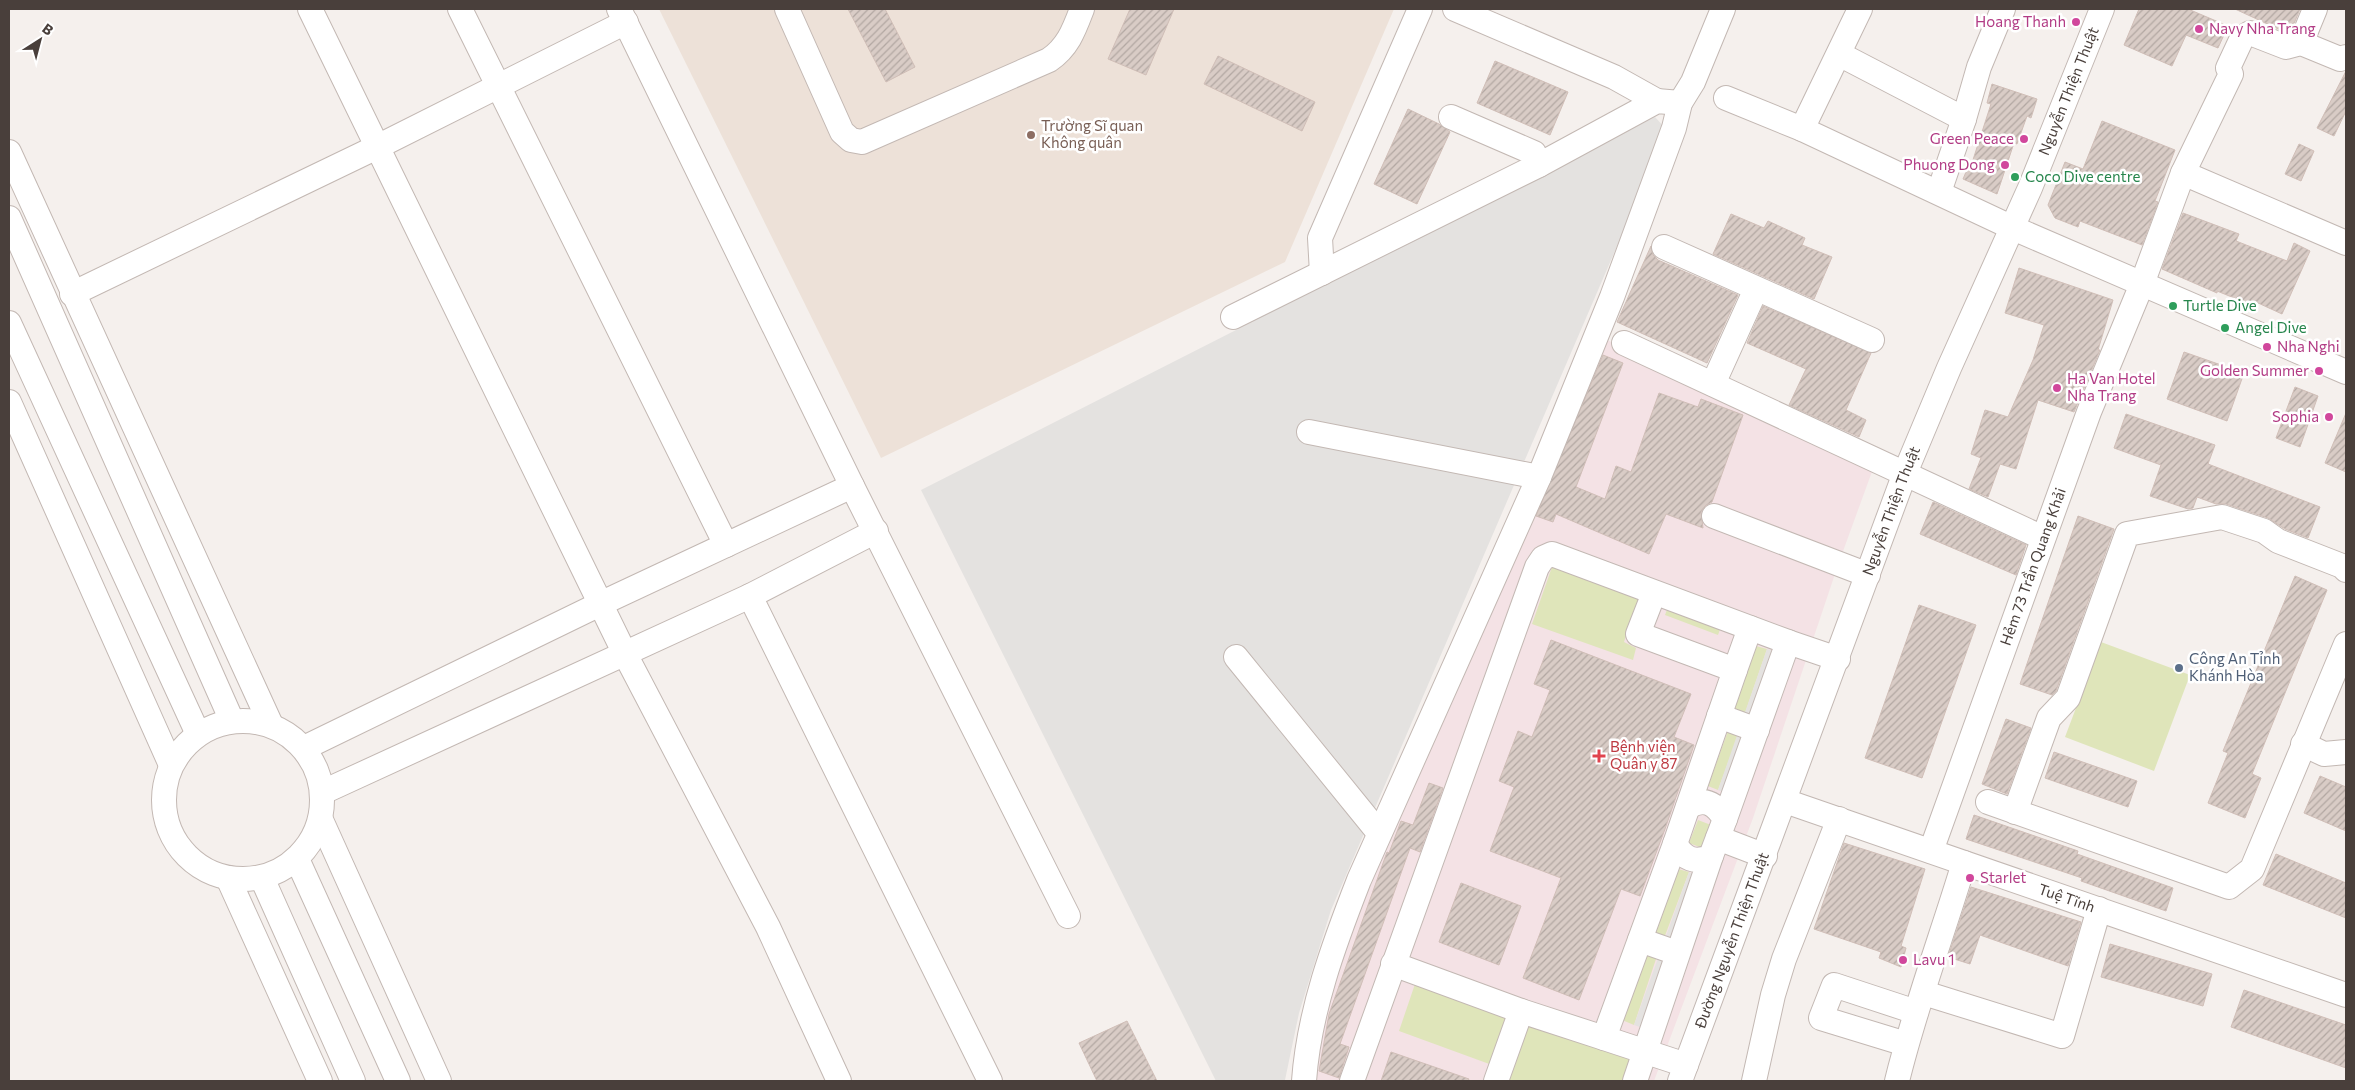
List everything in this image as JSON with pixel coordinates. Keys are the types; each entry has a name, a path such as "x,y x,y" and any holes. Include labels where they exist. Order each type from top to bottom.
{"street":[{"path":"310,9 600,604 768,927 839,1081"},
{"path":"460,9 726,545"},
{"path":"787,9 842,132 851,140 862,142 1049,60 1061,51 1069,41 1082,9"},
{"path":"1322,273 1320,238 1420,9"},
{"path":"1455,9 1669,102"},
{"path":"1233,317 1669,102 1693,82 1723,9"},
{"path":"1802,129 1860,9"},
{"path":"1939,192 1964,119 1979,67 2004,9"},
{"name":"Nguyễn Thiện Thuật","path":"1785,801 1905,473 1949,368 2012,228 2102,9"},
{"path":"2315,9 2301,43 2340,58 2346,57"},
{"path":"72,294 497,86 623,15 852,486 1068,916"},
{"name":"Hẻm 73 Trần Quang Khải","path":"1931,851 2089,412 2142,284 2183,173 2232,74 2228,68 2242,38 2250,33 2286,47 2301,43"},
{"path":"1839,54 1964,119"},
{"path":"1726,98 1802,129 2012,228 2346,372"},
{"path":"1304,1081 1309,1038 1326,971 1343,921 1379,833 1539,477 1612,297 1674,128 1669,102"},
{"path":"1452,117 1534,154 1539,165"},
{"path":"9,152 72,294 271,725"},
{"path":"2183,173 2346,243"},
{"path":"9,218 232,721"},
{"path":"1664,247 1872,340"},
{"path":"1713,384 1756,289"},
{"path":"9,323 198,734"},
{"path":"1624,343 2043,538"},
{"path":"9,402 171,764"},
{"path":"1309,432 1539,477"},
{"path":"304,748 600,604 852,486"},
{"path":"1714,516 1868,575"},
{"path":"2015,812 2049,718 2068,698 2127,534 2222,516 2264,532 2278,542 2342,566 2346,570"},
{"path":"323,792 624,652 750,596 876,532"},
{"path":"1352,1081 1537,567 1543,558 1552,554 1838,659"},
{"path":"1654,593 1638,634 1735,670"},
{"path":"750,596 990,1081"},
{"path":"1604,1038 1675,844 1750,628"},
{"path":"1635,1081 1677,953 1788,642"},
{"path":"1988,802 2229,887 2252,868 2346,644"},
{"path":"1236,657 1379,833"},
{"path":"1719,716 1757,730"},
{"path":"232,721 252,721 271,725 289,735 304,748 316,769 323,792 321,820 312,841 297,859 280,871 262,878 245,880 228,878 205,870 186,855 172,835 164,812 164,788 171,764 182,748 198,734 214,726 232,721"},
{"path":"2304,744 2324,754 2346,752"},
{"path":"1675,844 1691,860 1702,860 1718,838 1718,809 1709,802 1698,801 1688,807"},
{"name":"Tuệ Tĩnh","path":"1785,801 2346,995"},
{"name":"Đường Nguyễn Thiện Thuật","path":"1683,1073 1785,801"},
{"path":"1754,1081 1776,986 1839,819"},
{"path":"321,820 439,1081"},
{"path":"1718,838 1765,856"},
{"path":"297,859 398,1081"},
{"path":"1897,1081 1906,1044 1964,863"},
{"path":"228,878 320,1081"},
{"path":"262,878 353,1081"},
{"path":"1906,1044 1821,1018 1834,985 1920,1002 2062,1036 2099,909"},
{"path":"1640,940 1677,953"},
{"path":"1394,964 1521,1011 1645,1052 1683,1073"},
{"path":"1496,1081 1521,1011"}],"shaded area":[{"name":"Trường Sĩ quan Không quân","path":"659,9 1394,9 1285,262 881,458"},
{"path":"1655,117 1667,130 1331,910 1299,1013 1285,1080 1216,1081 921,490"},
{"name":"Bệnh viện Quân y 87","path":"1605,339 1874,466 1838,565 1753,818 1654,1081 1308,1081 1325,1007 1371,880"},
{"path":"1767,649 1784,655 1733,796 1718,790"},
{"path":"1689,872 1703,879 1652,1031 1634,1025"}],"green space":[{"path":"1553,564 1639,597 1624,642 1636,648 1633,660 1532,624"},
{"path":"1671,599 1724,618 1718,635 1665,615"},
{"path":"2101,642 2190,675 2154,771 2065,737"},
{"path":"1756,646 1767,649 1744,716 1733,712"},
{"path":"1728,731 1739,733 1718,790 1708,786"},
{"path":"1698,820 1711,825 1702,848 1689,843"},
{"path":"1678,869 1689,872 1663,941 1653,936"},
{"path":"1647,953 1657,956 1634,1025 1622,1020"},
{"path":"1415,984 1509,1018 1492,1065 1399,1031"},
{"path":"1526,1023 1634,1061 1627,1081 1506,1081"}],"building":[{"path":"848,9 885,9 915,67 886,82"},
{"path":"1130,9 1174,9 1146,75 1108,59"},
{"path":"2139,9 2188,9 2228,26 2218,48 2186,35 2172,66 2124,45"},
{"path":"2235,9 2300,9 2291,31 2287,33"},
{"path":"1218,56 1315,102 1302,131 1204,84"},
{"path":"1495,61 1568,92 1550,135 1477,103"},
{"path":"2346,71 2346,111 2334,136 2317,128"},
{"path":"1992,84 2037,99 2031,118 2027,116 2017,144 2014,143 1997,194 1963,179 1969,165 1971,166 1991,104 1987,103"},
{"path":"1408,109 1439,124 1450,132 1417,204 1374,184"},
{"path":"2102,121 2175,150 2155,201 2158,202 2142,245 2080,221 2078,227 2055,218 2048,205 2065,162 2083,169"},
{"path":"2299,144 2314,151 2301,181 2285,174"},
{"path":"2183,213 2239,234 2236,241 2287,261 2294,243 2310,251 2282,314 2256,302 2254,306 2217,291 2217,293 2162,269"},
{"path":"1731,214 1764,228 1768,221 1805,238 1802,245 1832,257 1814,299 1713,254"},
{"path":"1651,246 1653,255 1658,260 1738,295 1707,363 1617,322"},
{"path":"2019,268 2113,300 2098,350 2100,350 2074,412 2038,400 2016,469 2000,464 1988,497 1969,489 1981,458 1971,454 1985,410 2008,417 2033,360 2044,325 2005,313"},
{"path":"1763,306 1871,353 1846,410 1866,420 1859,437 1789,405 1806,369 1747,343"},
{"path":"2184,352 2244,373 2227,421 2167,399"},
{"path":"1603,355 1623,363 1576,487 1605,499 1616,466 1631,472 1659,393 1698,407 1701,399 1743,415 1712,502 1705,506 1701,512 1703,528 1666,514 1649,554 1556,514 1553,522 1536,516"},
{"path":"2295,387 2318,396 2300,447 2276,438"},
{"path":"2346,413 2346,472 2325,463"},
{"path":"2126,414 2215,445 2208,464 2320,507 2308,538 2285,529 2268,518 2226,504 2216,504 2197,497 2193,508 2188,509 2150,496 2161,465 2114,448"},
{"path":"1933,502 2026,545 2016,575 1920,534"},
{"path":"2078,516 2114,529 2056,691 2052,695 2020,684"},
{"path":"2295,576 2327,590 2252,774 2261,778 2245,818 2208,803 2228,753 2223,751"},
{"path":"1919,605 1976,625 1922,778 1865,758"},
{"path":"1551,640 1691,694 1674,737 1694,745 1665,829 1640,896 1621,889 1579,1000 1523,978 1561,878 1490,851 1514,787 1499,781 1518,731 1532,737 1550,690 1534,684"},
{"path":"2006,719 2031,728 2007,794 1982,784"},
{"path":"2054,752 2137,781 2128,807 2045,778"},
{"path":"2320,776 2346,787 2346,831 2304,813"},
{"path":"1429,783 1443,788 1420,852 1410,848 1340,1044 1349,1047 1339,1078 1319,1071 1329,1014 1387,852 1389,853 1401,821 1413,825"},
{"path":"1974,815 2078,851 2077,854 2173,888 2166,911 2081,881 2082,878 1966,839"},
{"path":"1844,843 1925,869 1901,946 1906,948 1901,967 1879,958 1881,952 1814,929"},
{"path":"2276,854 2346,883 2346,918 2263,885"},
{"path":"1461,883 1521,906 1499,965 1439,942"},
{"path":"1971,887 2081,922 2068,966 1980,935 1970,964 1948,957"},
{"path":"2110,944 2212,974 2203,1006 2101,977"},
{"path":"2244,990 2346,1025 2346,1068 2231,1027"},
{"path":"1127,1021 1157,1081 1097,1081 1079,1043"},
{"path":"1391,1052 1469,1079 1468,1081 1381,1081"}],"place":[{"name":"Hoang Thanh","path":"2076,22"},
{"name":"Navy Nha Trang","path":"2199,29"},
{"name":"Trường Sĩ quan Không quân","path":"1031,135"},
{"name":"Green Peace","path":"2024,139"},
{"name":"Phuong Dong","path":"2005,165"},
{"name":"Coco Dive centre","path":"2015,177"},
{"name":"Turtle Dive","path":"2173,306"},
{"name":"Angel Dive","path":"2225,328"},
{"name":"Nha Nghi","path":"2267,347"},
{"name":"Golden Summer","path":"2319,371"},
{"name":"Ha Van Hotel Nha Trang","path":"2057,388"},
{"name":"Sophia","path":"2329,417"},
{"name":"Công An Tỉnh Khánh Hòa","path":"2179,668"},
{"name":"Bệnh viện Quân y 87","path":"1599,756"},
{"name":"Starlet","path":"1970,878"},
{"name":"Lavu 1","path":"1903,960"}]}
